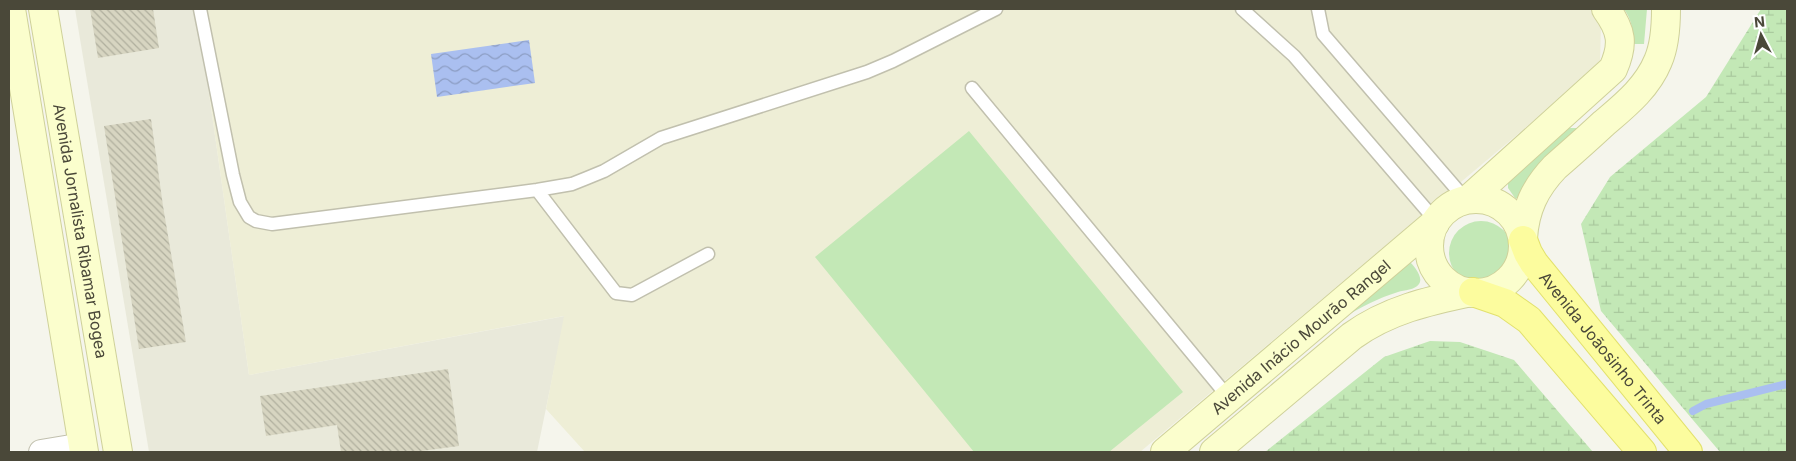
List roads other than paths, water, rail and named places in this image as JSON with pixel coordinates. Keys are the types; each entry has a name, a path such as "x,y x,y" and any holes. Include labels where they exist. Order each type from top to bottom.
{"main road":[{"name":"Avenida Jornalista Ribamar Bogea","path":"11,9 83,449"},
{"name":"Avenida Jornalista Ribamar Bogea","path":"43,9 118,452"},
{"path":"1606,9 1615,22 1621,39 1613,69 1468,199 1446,209 1435,222 1430,236 1429,249 1432,262 1438,274 1448,284 1505,303 1530,320 1642,452"},
{"path":"1472,292 1494,290 1511,278 1523,254 1524,225 1530,203 1543,180 1554,168 1634,98 1648,80 1658,62 1663,44 1666,27 1666,9"},
{"path":"1468,199 1484,199 1499,205 1509,212 1516,221 1523,239"},
{"name":"Avenida Inácio Mourão Rangel","path":"1165,452 1435,222"},
{"name":"Avenida Joãosinho Trinta","path":"1523,239 1534,263 1688,452"},
{"name":"Avenida Inácio Mourão Rangel","path":"1214,452 1365,327 1404,308 1472,292"}],"street":[{"path":"41,452 83,449"}],"lane":[{"path":"200,9 238,193 244,210 249,217 256,221 272,224 572,184 604,171 661,138 867,72 996,9"},
{"path":"1242,9 1301,63 1435,222"},
{"path":"1258,9 1264,29"},
{"path":"1318,9 1323,34 1468,199"},
{"path":"972,88 1229,398"},
{"path":"537,190 616,292 632,295 708,254"}],"water":[{"path":"529,40 535,83 437,97 431,54"}],"waterway":[{"path":"1693,411 1706,404 1787,384"}]}
